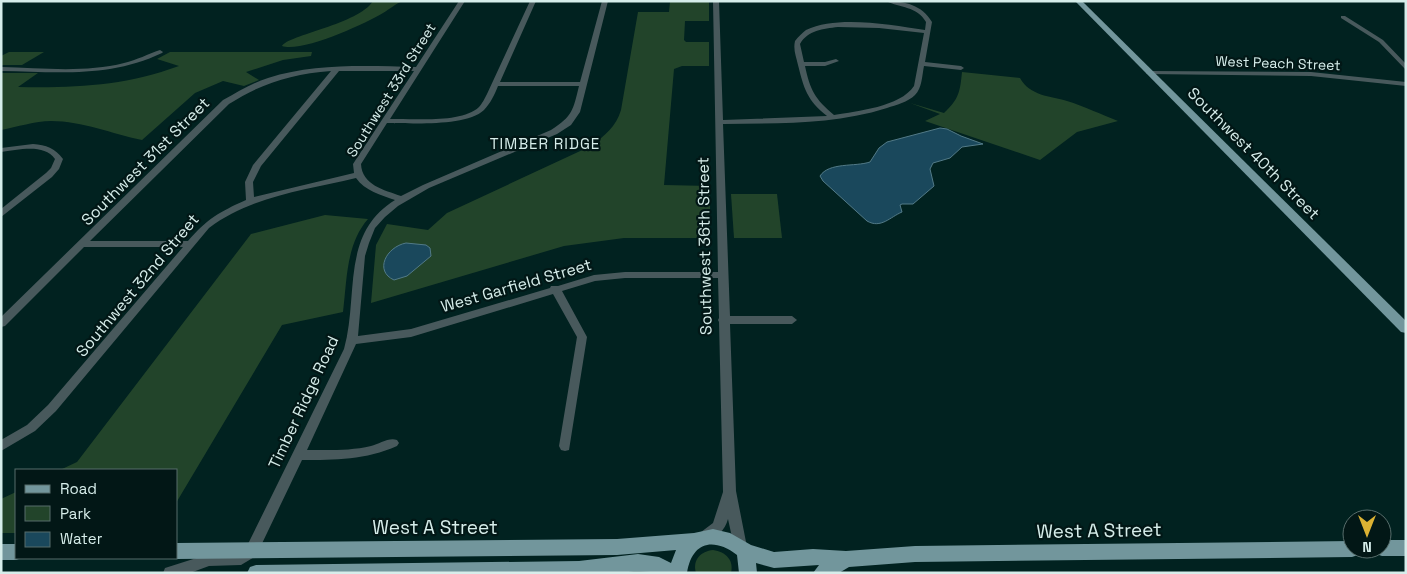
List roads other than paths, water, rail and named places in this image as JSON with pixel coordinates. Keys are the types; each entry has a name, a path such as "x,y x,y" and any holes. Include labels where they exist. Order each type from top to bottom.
{"main road":[{"name":"Southwest 40th Street","path":"1078,1 1406,329"},
{"name":"West A Street","path":"178,551 617,547 721,538 730,540 742,549 765,559 774,560 813,557 846,559 915,554 1342,549"},
{"path":"678,573 682,554 687,546 698,539"},
{"path":"1392,548 1406,548"},
{"path":"742,549 748,573"},
{"path":"1,552 15,552"},
{"name":"West A Street","path":"822,573 846,559"},
{"path":"256,573 579,569 638,562 659,566 670,573"}],"street":[{"name":"Southwest 33rd Street","path":"403,200 368,185 358,175 357,164 462,1"},
{"path":"384,121 442,121 469,116 486,105 533,1"},
{"name":"Timber Ridge Road","path":"253,549 352,341 364,240 381,216 403,200 562,128 573,118 605,1"},
{"name":"Southwest 36th Street","path":"716,1 729,491 742,549"},
{"path":"718,122 801,122 833,118 884,107 904,99 915,90 929,22 926,17 916,10 889,1"},
{"path":"1343,17 1381,41 1406,68"},
{"path":"833,118 808,93 800,64 797,43 802,36 811,31 832,25 850,24 927,32"},
{"path":"1,69 109,68 142,61 160,52"},
{"path":"800,64 826,64 836,61"},
{"path":"921,64 961,68"},
{"path":"250,201 249,182 257,165 337,69 418,69"},
{"name":"Southwest 31st Street","path":"1,323 233,97 261,83 283,76 337,69"},
{"name":"West Peach Street","path":"1150,73 1306,74 1406,84"},
{"path":"496,84 583,84"},
{"path":"1,150 32,147 54,152 59,159 55,169 1,214"},
{"name":"Southwest 32nd Street","path":"1,446 31,428 52,408 213,219 230,209 250,201 358,175"},
{"path":"82,244 190,244"},
{"name":"West Garfield Street","path":"352,341 411,333 577,282 612,276 722,275"},
{"path":"556,288 582,336 566,446"},
{"path":"723,320 792,320"},
{"path":"298,455 361,454 392,443"},
{"name":"Southwest 36th Street","path":"698,539 719,526 729,491"},
{"path":"170,573 209,560 241,559 253,549"}],"water":[{"path":"940,128 947,129 983,144 962,147 950,158 933,163 930,169 934,186 913,204 900,205 902,212 881,223 877,224 867,221 823,181 820,176 824,172 836,167 870,162 879,148 887,142"},
{"path":"406,243 426,245 430,248 431,256 407,276 394,280 385,271 385,260 393,249"}],"district":[{"name":"TIMBER RIDGE","path":"545,144"}]}
